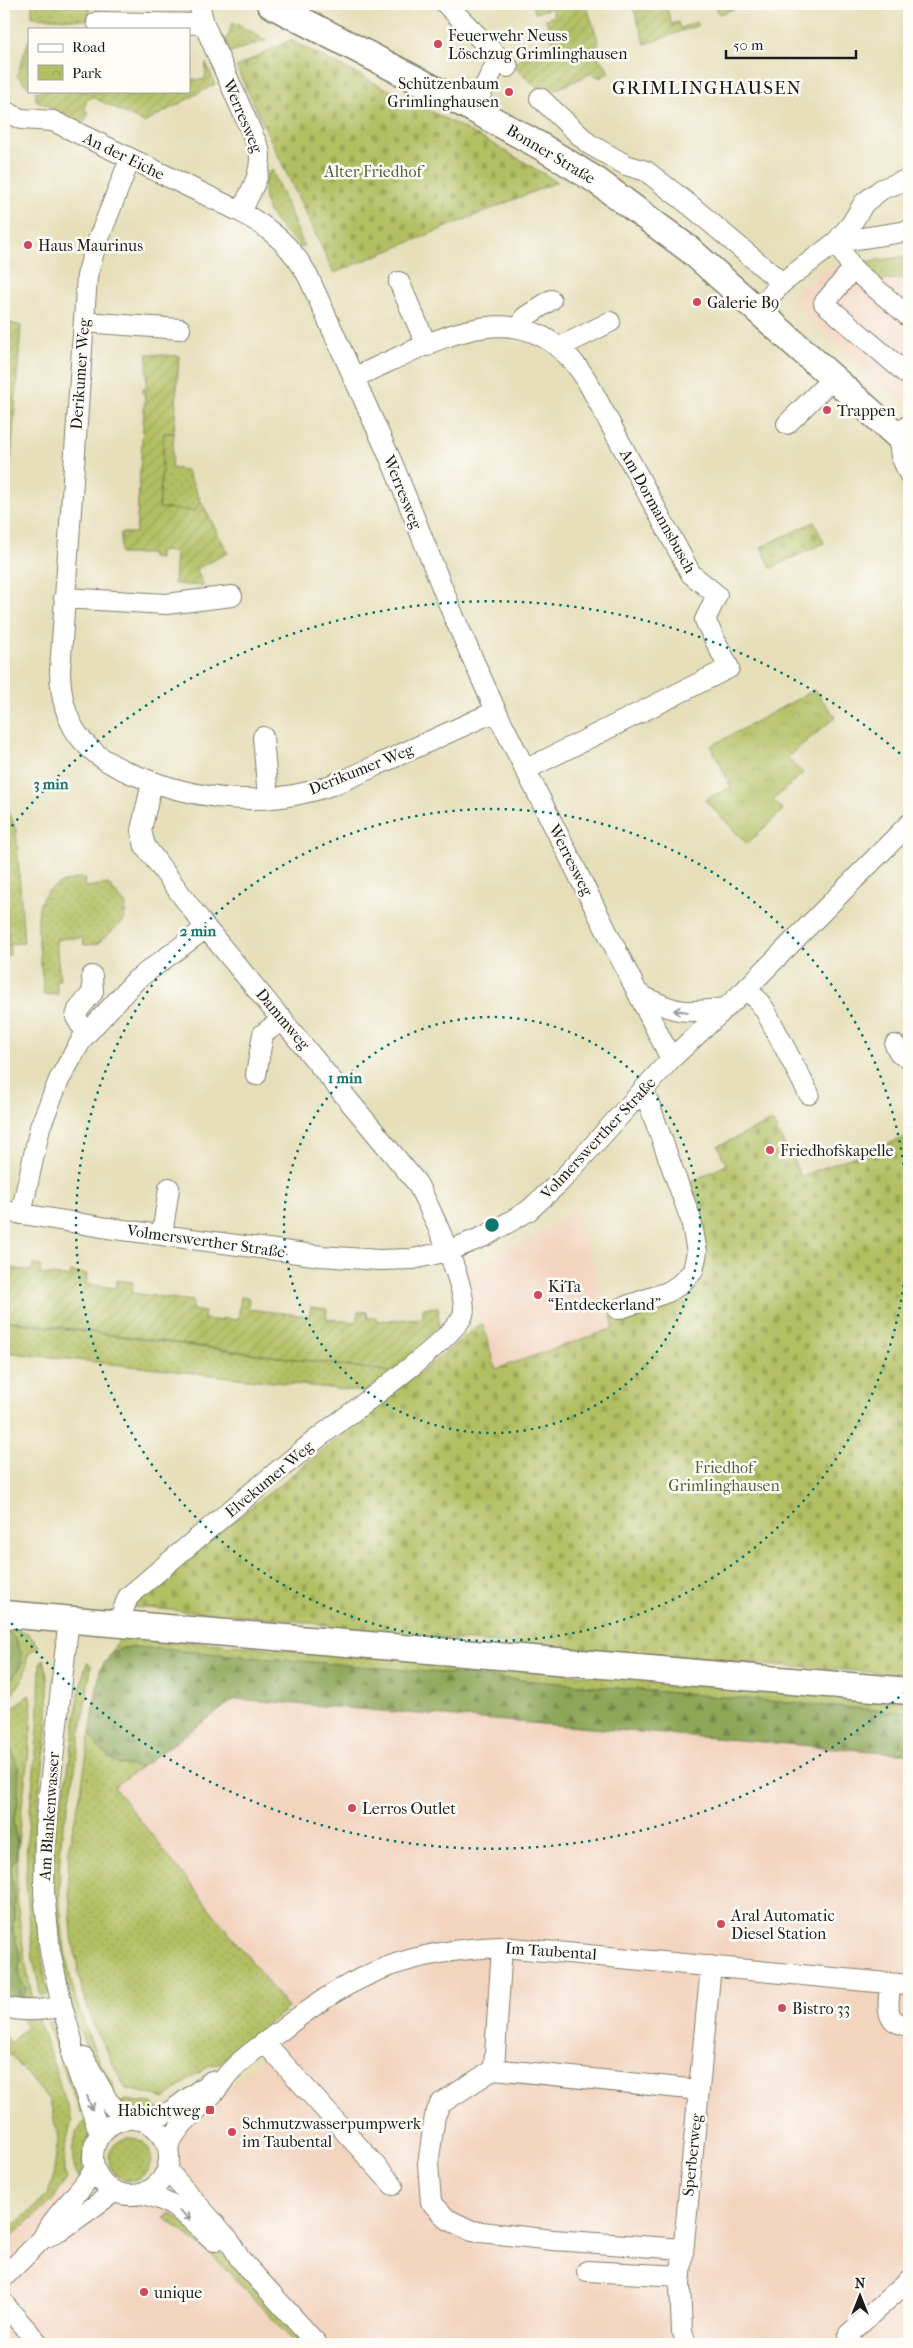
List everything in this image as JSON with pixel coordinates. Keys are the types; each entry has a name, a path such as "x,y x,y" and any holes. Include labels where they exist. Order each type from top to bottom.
{"main road":[{"name":"Bonner Straße","path":"270,4 473,109 542,147 597,181 690,250 834,377 906,436"},
{"path":"4,1614 909,1690"}],"street":[{"name":"Werresweg","path":"199,4 204,24 259,150 261,159 260,172 240,212 278,237 301,262 394,467 454,617 496,711 671,1059"},
{"path":"446,4 504,62 473,109"},
{"path":"97,22 204,24"},
{"path":"540,98 589,144 626,164 646,171 782,283"},
{"name":"An der Eiche","path":"4,111 21,119 53,122 240,212"},
{"name":"Derikumer Weg","path":"130,159 95,248 87,276 64,598 60,687 62,702 69,719 81,738 95,754 117,768 152,783 218,798 268,798 308,792 338,783 496,711"},
{"path":"758,309 782,283 836,242 852,223 864,203 882,189 909,179"},
{"path":"836,242 909,231"},
{"path":"836,242 853,269 909,317"},
{"path":"853,269 824,303 909,376"},
{"path":"399,282 427,346"},
{"path":"521,328 525,317 551,300"},
{"path":"84,322 180,329"},
{"path":"560,349 566,344 610,322"},
{"name":"Am Dormannsbusch","path":"353,378 475,327 507,326 521,328 538,334 560,349 576,364 586,379 690,574 717,595 706,620 729,668 525,770"},
{"path":"787,424 834,377"},
{"path":"906,436 901,456 909,474"},
{"path":"64,598 166,604 232,596"},
{"path":"262,737 268,798"},
{"name":"Dammweg","path":"152,783 141,830 142,840 148,852 206,928 416,1182 435,1218 448,1251 464,1310 460,1322 436,1346"},
{"name":"Volmerswerther Straße","path":"12,1213 321,1256 379,1260 413,1259 448,1251 485,1236 528,1211 579,1163 671,1059 745,990 909,824"},
{"path":"12,1213 48,1106 67,1066 89,1031 136,980 206,928"},
{"path":"89,1031 80,1024 76,1017 78,1010 93,992 92,976"},
{"path":"745,990 756,998 765,1010 809,1094"},
{"path":"639,994 663,1007 685,1012 726,1008"},
{"path":"256,1075 262,1034 283,1019"},
{"path":"618,1309 668,1292 680,1285 693,1271 697,1252 691,1220 644,1090"},
{"path":"162,1235 169,1188"},
{"name":"Elvekumer Weg","path":"118,1624 128,1597 321,1436 436,1346"},
{"name":"Am Blankenwasser","path":"69,1619 43,1857 47,1932 62,2006 72,2040 72,2056 100,2134"},
{"path":"494,2069 502,1947"},
{"name":"Im Taubental","path":"168,2148 172,2138 182,2124 216,2091 228,2074 327,1996 388,1966 445,1951 502,1947 900,1985"},
{"name":"Sperberweg","path":"686,2344 682,2332 680,2276 711,1966"},
{"path":"900,1985 888,2013 894,2021 909,2026"},
{"path":"4,2007 20,2011 36,2011 62,2006"},
{"name":"Am Blankenwasser","path":"72,2040 82,2053 108,2100 125,2119"},
{"path":"266,2043 393,2185"},
{"path":"683,2249 553,2240 472,2231 447,2219 431,2202 428,2164 435,2116 440,2104 494,2069 699,2090"},
{"name":"Im Taubental","path":"146,2122 171,2111 209,2082 228,2074"},
{"path":"142,2194 154,2188 167,2170 168,2148 164,2138 146,2122 125,2119 110,2124 100,2134 92,2155 94,2170 102,2183 114,2192 128,2196 142,2194 155,2196 172,2205 223,2249 240,2259"},
{"path":"4,2277 42,2239 50,2223 82,2188 94,2170"},
{"path":"167,2170 229,2240 240,2259 317,2344"},
{"path":"42,2239 60,2231 114,2192"},
{"path":"588,2271 680,2276"},
{"path":"852,2344 849,2334 909,2280"},
{"path":"4,2304 39,2344"}],"shaded area":[{"path":"909,256 909,407 793,306 790,300 794,294 829,266"},
{"name":"KiTa “Entdeckerland”","path":"574,1207 614,1328 496,1369 465,1273 549,1227"},
{"path":"235,1699 909,1754 909,2344 4,2344 4,2243 79,2178 113,2203 145,2203 179,2169 180,2131 302,2025 114,1787"}],"green space":[{"path":"32,4 90,4 88,20 32,17"},
{"path":"532,4 562,4 535,13"},
{"path":"562,4 586,4 599,43 596,49 600,61 605,64 609,73 600,78 592,73 544,95 513,65 520,59 545,51 546,55 556,51 546,19 554,16 551,7"},
{"path":"632,4 668,4 669,8 667,9 673,27 674,23 678,22 680,28 697,22 699,25 645,44"},
{"path":"715,4 750,4 719,14"},
{"path":"233,22 267,40 228,53 225,45"},
{"name":"Alter Friedhof","path":"290,40 493,144 557,182 334,273 236,67"},
{"path":"28,42 28,87 17,76"},
{"path":"206,63 215,84 144,123 93,97 86,100 85,111 89,113 83,124 36,100 36,92 190,92 190,79 205,80"},
{"path":"272,170 304,246 301,248 280,227 269,212 264,194 265,181 268,173"},
{"path":"909,256 909,277 881,281 863,262"},
{"path":"4,321 21,326 11,459 4,459"},
{"path":"148,354 179,356 174,433 164,433 159,508 195,511 201,501 228,553 196,569 204,586 174,584 176,552 159,551 159,559 151,558 151,554 120,554 121,533 136,533 145,395 143,394 143,389 146,389"},
{"path":"164,433 174,433 171,468 186,470 201,501 195,511 159,509"},
{"path":"814,522 824,543 771,568 761,547"},
{"path":"814,690 836,717 787,757 803,773 773,800 783,810 747,844 705,800 731,787 711,746"},
{"path":"4,808 12,819 16,830 24,943 10,944 10,955 4,956 4,944 9,944 4,858"},
{"path":"84,877 85,887 108,884 126,905 124,921 97,944 84,945 83,938 56,940 60,980 56,980 58,994 44,995 38,933 41,901 44,895 54,887"},
{"name":"Friedhof Grimlinghausen","path":"772,1121 801,1176 909,1136 909,1675 407,1636 281,1619 134,1607 135,1600 482,1323 496,1369 614,1328 611,1316 680,1291 704,1245 700,1212 690,1182 726,1165 718,1146"},
{"path":"33,1265 41,1266 40,1274 70,1277 71,1272 87,1274 86,1284 116,1288 117,1280 133,1282 132,1293 193,1301 192,1310 205,1312 204,1319 222,1321 222,1318 238,1320 241,1297 249,1298 248,1309 309,1316 311,1307 327,1309 326,1319 356,1322 358,1311 367,1312 368,1318 376,1317 377,1321 423,1318 423,1308 438,1307 440,1335 393,1372 4,1320 4,1267 32,1271"},
{"path":"4,1320 393,1372 365,1392 4,1352"},
{"path":"4,1628 13,1636 19,1647 21,1659 18,1671 4,1686"},
{"path":"5,1628 28,1633 39,1646 28,1655 24,1676 13,1693 4,1701 4,1686 19,1670 17,1641"},
{"path":"137,1637 909,1702 909,1713 135,1647 123,1648 111,1654 120,1638"},
{"path":"135,1647 909,1713 909,1754 235,1699 141,1767 118,1764 98,1747 90,1732 100,1669 111,1654 123,1648"},
{"path":"44,1659 47,1679 48,1720 36,1823 34,1867 38,1931 48,1995 41,1997 33,1959 26,1881 27,1840 38,1731 40,1664"},
{"path":"87,1663 91,1665 90,1674 71,1794 62,1836 59,1874 60,1906 68,1968 76,1999 98,2058 113,2086 114,2090 110,2093 93,2063 69,1998 55,1930 53,1895 55,1826 66,1785 79,1696"},
{"path":"29,1695 32,1711 18,1844 17,1891 19,1919 34,2005 4,1998 20,1999 19,1968 21,1959 13,1931 15,1898 11,1879 11,1867 16,1857 17,1843 13,1822 18,1803 10,1747 4,1746 4,1715"},
{"path":"90,1732 100,1748 110,1758 123,1764 141,1767 114,1787 288,2008 218,2064 208,2066 164,2099 151,2094 126,2089 94,2027 81,1985 72,1936 68,1878 69,1845 81,1791"},
{"path":"4,1746 10,1747 19,1769 18,1803 13,1822 17,1843 16,1857 11,1867 15,1898 13,1931 21,1959 19,1968 21,1982 26,1989 25,1995 20,1999 4,1998"},
{"path":"20,2016 38,2018 72,2121 64,2150 64,2170 67,2179 51,2202 4,2243 4,2235 48,2194 53,2179 58,2138 50,2101 4,2047 4,2035 10,2043 27,2026"},
{"path":"56,2022 86,2108 81,2113 58,2055 48,2023"},
{"path":"125,2100 150,2103 159,2110 149,2113 139,2112 120,2103"},
{"path":"89,2116 91,2131 84,2153 83,2171 79,2178 73,2162 73,2146 79,2130"},
{"path":"134,2138 142,2141 148,2147 151,2159 148,2171 142,2177 126,2180 118,2177 112,2171 109,2155 112,2147 118,2141"},
{"path":"171,2213 211,2244 237,2269 306,2344 296,2344 215,2258 164,2217"}],"place":[{"name":"Feuerwehr Neuss Löschzug Grimlinghausen","path":"438,44"},
{"name":"Schützenbaum Grimlinghausen","path":"509,92"},
{"name":"Haus Maurinus","path":"28,245"},
{"name":"Galerie B9","path":"697,302"},
{"name":"Trappen","path":"827,410"},
{"name":"Friedhofskapelle","path":"770,1150"},
{"name":"KiTa “Entdeckerland”","path":"538,1295"},
{"name":"Lerros Outlet","path":"352,1808"},
{"name":"Aral Automatic Diesel Station","path":"721,1924"},
{"name":"Bistro 33","path":"782,2008"},
{"name":"Habichtweg","path":"210,2110"},
{"name":"Schmutzwasserpumpwerk im Taubental","path":"232,2132"},
{"name":"unique","path":"144,2292"}],"district":[{"name":"GRIMLINGHAUSEN","path":"707,88"}]}
